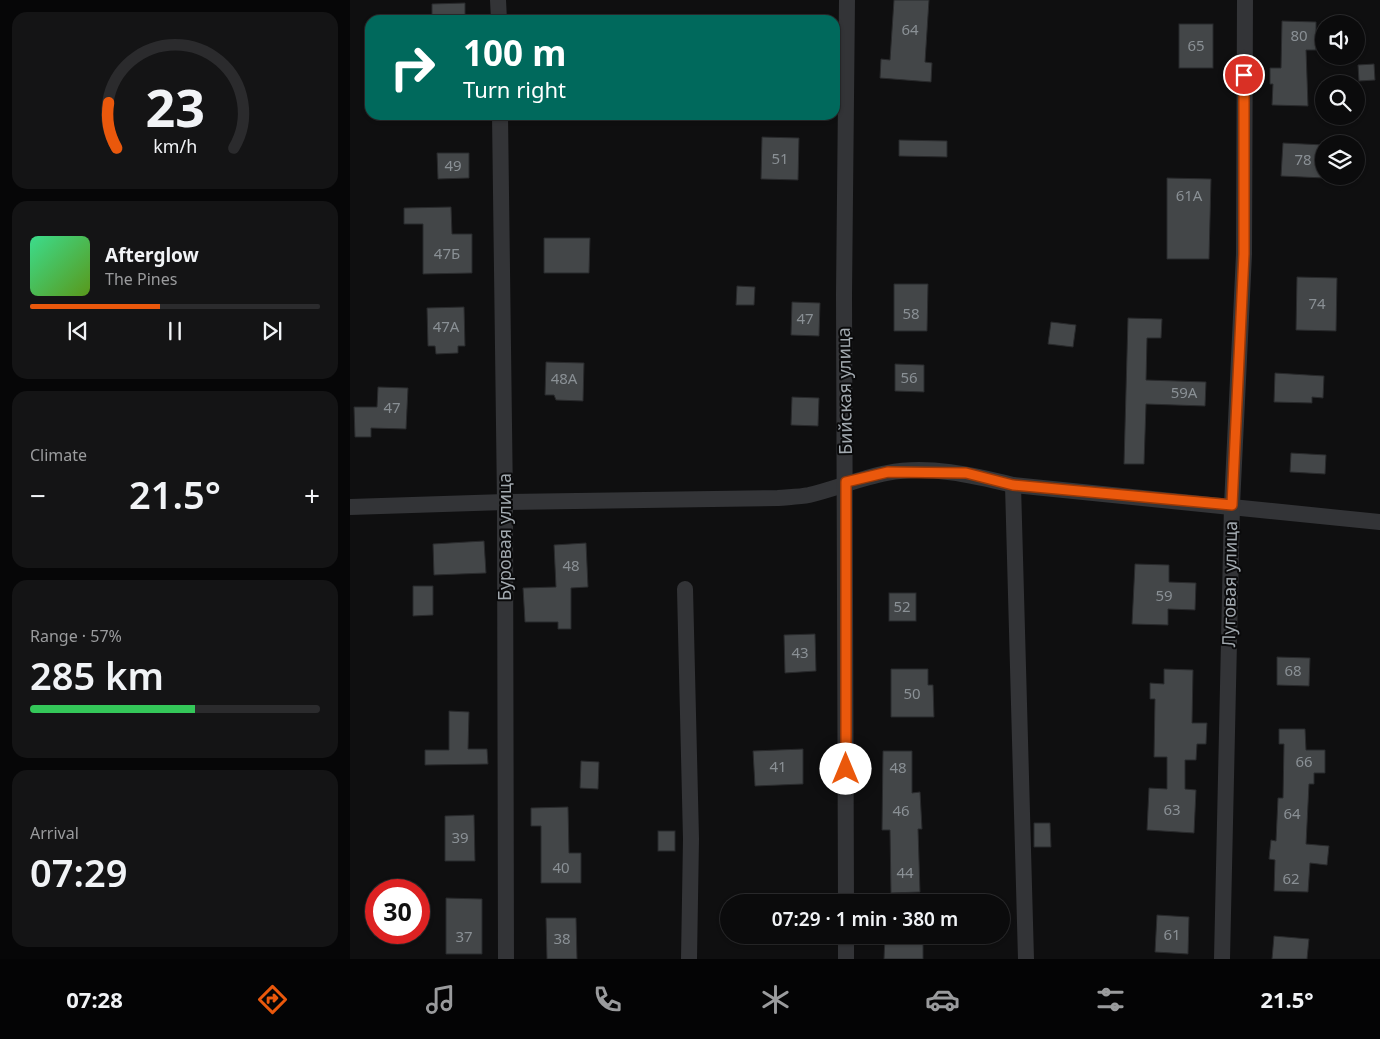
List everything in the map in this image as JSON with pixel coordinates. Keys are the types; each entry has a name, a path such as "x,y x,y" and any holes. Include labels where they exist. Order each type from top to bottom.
{"street":[{"path":"498,0 499,15"},
{"name":"Бийская улица","path":"846,894 844,295 847,0"},
{"name":"Луговая улица","path":"1222,959 1232,505 1244,254 1245,0"},
{"name":"Буровая улица","path":"500,120 505,502 506,959"},
{"path":"350,507 505,502 778,498 807,495 846,482 888,472 928,471 966,473 1013,485 1232,505 1380,522"},
{"path":"1013,485 1026,959"},
{"path":"685,589 690,839 689,959"},
{"path":"846,944 846,959"}],"building":[{"path":"894,0 929,0 925,62 932,63 931,82 880,78 881,59 890,60"},
{"path":"465,3 465,15 432,15 432,4"},
{"path":"1282,21 1315,22 1315,50 1306,50 1308,106 1272,105 1273,84 1270,84 1270,68 1281,68"},
{"path":"1179,24 1213,24 1213,68 1179,68"},
{"path":"1374,64 1375,80 1365,81 1365,75 1359,75 1358,65"},
{"path":"762,137 799,138 798,180 761,179"},
{"path":"899,140 947,141 947,157 899,156"},
{"path":"1283,143 1315,145 1315,178 1281,176"},
{"path":"437,153 469,153 469,178 438,179"},
{"path":"1167,178 1211,179 1209,259 1167,259"},
{"path":"451,207 452,234 472,234 472,273 423,274 423,224 404,224 404,208"},
{"path":"544,238 590,238 589,273 544,273"},
{"path":"1297,277 1337,278 1336,331 1296,330"},
{"path":"894,284 928,284 927,331 894,331"},
{"path":"737,286 755,287 754,305 736,305"},
{"path":"792,302 820,303 819,336 791,335"},
{"path":"464,307 465,346 458,346 458,353 436,354 435,346 428,346 427,308"},
{"path":"1128,318 1162,319 1161,338 1147,338 1146,380 1206,382 1205,406 1146,404 1144,464 1124,464"},
{"path":"1051,322 1076,325 1073,347 1048,344"},
{"path":"546,362 584,363 583,401 556,400 554,395 545,395"},
{"path":"895,364 924,365 924,392 895,391"},
{"path":"1275,373 1324,376 1323,398 1312,397 1312,403 1274,402"},
{"path":"378,387 408,388 406,429 371,428 371,437 355,437 354,407 377,407"},
{"path":"792,397 819,398 818,426 791,425"},
{"path":"1291,453 1326,455 1325,474 1290,472"},
{"path":"484,541 486,573 434,575 433,544"},
{"path":"586,543 588,587 571,588 571,629 558,629 558,622 525,622 523,588 556,587 554,545"},
{"path":"1135,564 1169,565 1169,582 1196,583 1195,610 1168,609 1168,625 1132,624"},
{"path":"413,586 433,586 433,615 413,616"},
{"path":"889,593 916,593 916,621 889,621"},
{"path":"815,634 816,671 785,673 784,635"},
{"path":"1277,657 1310,658 1309,686 1277,685"},
{"path":"891,669 928,669 928,685 933,685 934,717 891,717"},
{"path":"1164,669 1193,670 1192,723 1207,723 1206,744 1197,744 1196,760 1185,760 1185,789 1196,790 1194,833 1147,830 1149,788 1167,789 1167,757 1154,757 1155,699 1150,699 1150,683 1164,684"},
{"path":"449,711 469,712 468,749 487,749 488,764 425,765 425,750 449,750"},
{"path":"1279,729 1305,729 1306,750 1325,750 1325,773 1314,773 1314,784 1309,784 1306,844 1329,846 1327,865 1310,863 1308,892 1274,891 1275,860 1269,859 1271,840 1276,841 1278,798 1283,798 1284,744 1279,744"},
{"path":"803,749 803,784 755,786 753,751"},
{"path":"883,751 912,751 912,793 920,792 922,829 918,829 920,892 891,893 890,830 882,830"},
{"path":"581,761 599,762 598,789 580,788"},
{"path":"568,807 569,853 581,853 581,883 541,883 541,826 531,826 531,808"},
{"path":"474,815 475,861 445,861 445,816"},
{"path":"1034,823 1050,823 1051,847 1034,847"},
{"path":"658,831 675,831 675,851 658,851"},
{"path":"446,898 482,899 482,954 446,954"},
{"path":"1157,915 1189,917 1188,954 1155,952"},
{"path":"546,918 576,918 577,959 547,959"},
{"path":"1274,936 1309,939 1307,959 1272,959"},
{"path":"885,944 923,944 923,959 884,959"}],"route":[{"path":"846,769 846,482 888,472 928,471 966,473 1013,485 1232,505 1244,254 1244,75"}]}
